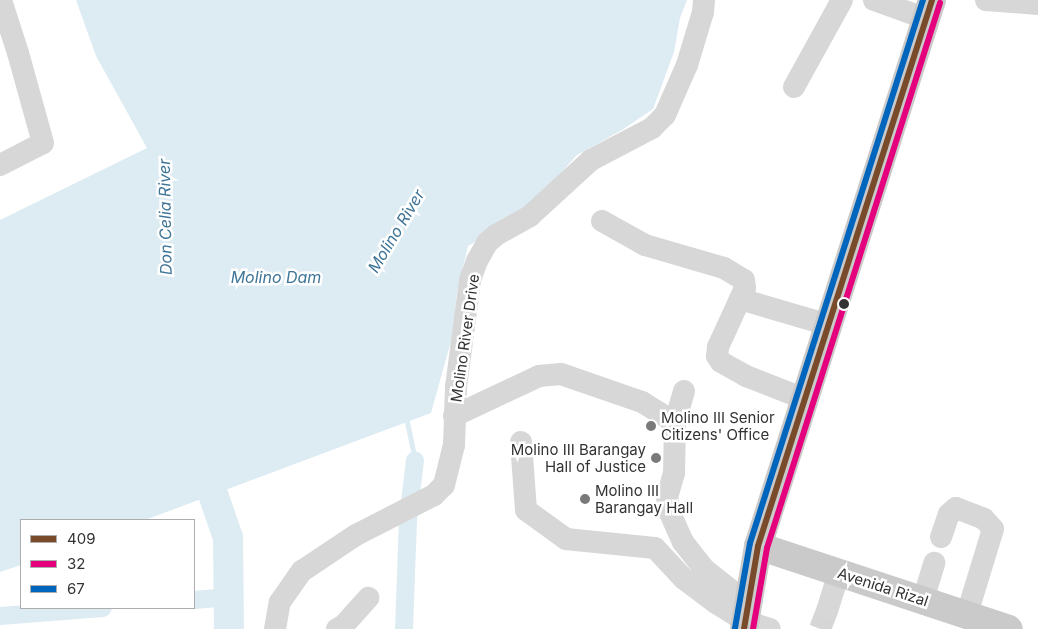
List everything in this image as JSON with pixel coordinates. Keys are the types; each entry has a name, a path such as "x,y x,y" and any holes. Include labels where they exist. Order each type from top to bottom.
{"main road":[{"path":"751,614 758,546 929,9"},
{"name":"Avenida Rizal","path":"758,546 923,600 969,620 1008,629"}],"street":[{"path":"0,0 9,58 43,143 0,165"},
{"name":"Molino River Drive","path":"274,629 280,602 302,571 356,535 434,495 444,485 449,472 454,445 454,416 470,280 487,243 496,234 530,216 592,160 652,128 666,115 687,65 704,12 704,0"},
{"path":"794,87 842,0"},
{"path":"874,0 929,9"},
{"path":"986,0 1038,4"},
{"path":"602,221 645,245 738,275 746,283 718,347 717,356 721,362 746,376 805,399"},
{"path":"740,299 829,325"},
{"path":"454,416 539,376 561,374 642,402 674,423"},
{"path":"684,391 674,423 674,473 688,517 697,536 751,614"},
{"path":"521,442 526,510 566,539 655,548 684,579 751,614"},
{"path":"941,538 948,514 956,508 984,520 992,529 969,620"},
{"path":"923,600 934,563"},
{"path":"828,608 838,572"},
{"path":"337,629 343,626 368,598"}],"water":[{"name":"Molino Dam","path":"76,0 687,0 680,18 674,52 653,109 622,130 577,155 539,197 501,227 468,246 457,292 453,334 431,413 148,519 20,519 20,565 0,572 0,220 147,148 96,56"}],"waterway":[{"path":"406,417 415,460"},
{"name":"Molino River","path":"200,456 228,538 229,629"},
{"path":"404,629 408,519 415,460"},
{"path":"195,600 229,597"},
{"path":"0,616 90,609"}],"tunnel":[{"path":"820,629 828,608"}],"transit line":[{"name":"67","path":"735,628 750,543 923,0"},
{"name":"409","path":"744,629 758,546 932,0"},
{"name":"32","path":"753,629 767,548 940,3"}],"place":[{"name":"Molino III Senior Citizens' Office","path":"651,426"},
{"name":"Molino III Barangay Hall of Justice","path":"656,458"},
{"name":"Molino III Barangay Hall","path":"585,499"}],"water label":[{"name":"Don Celia River","path":"165,217"}]}
